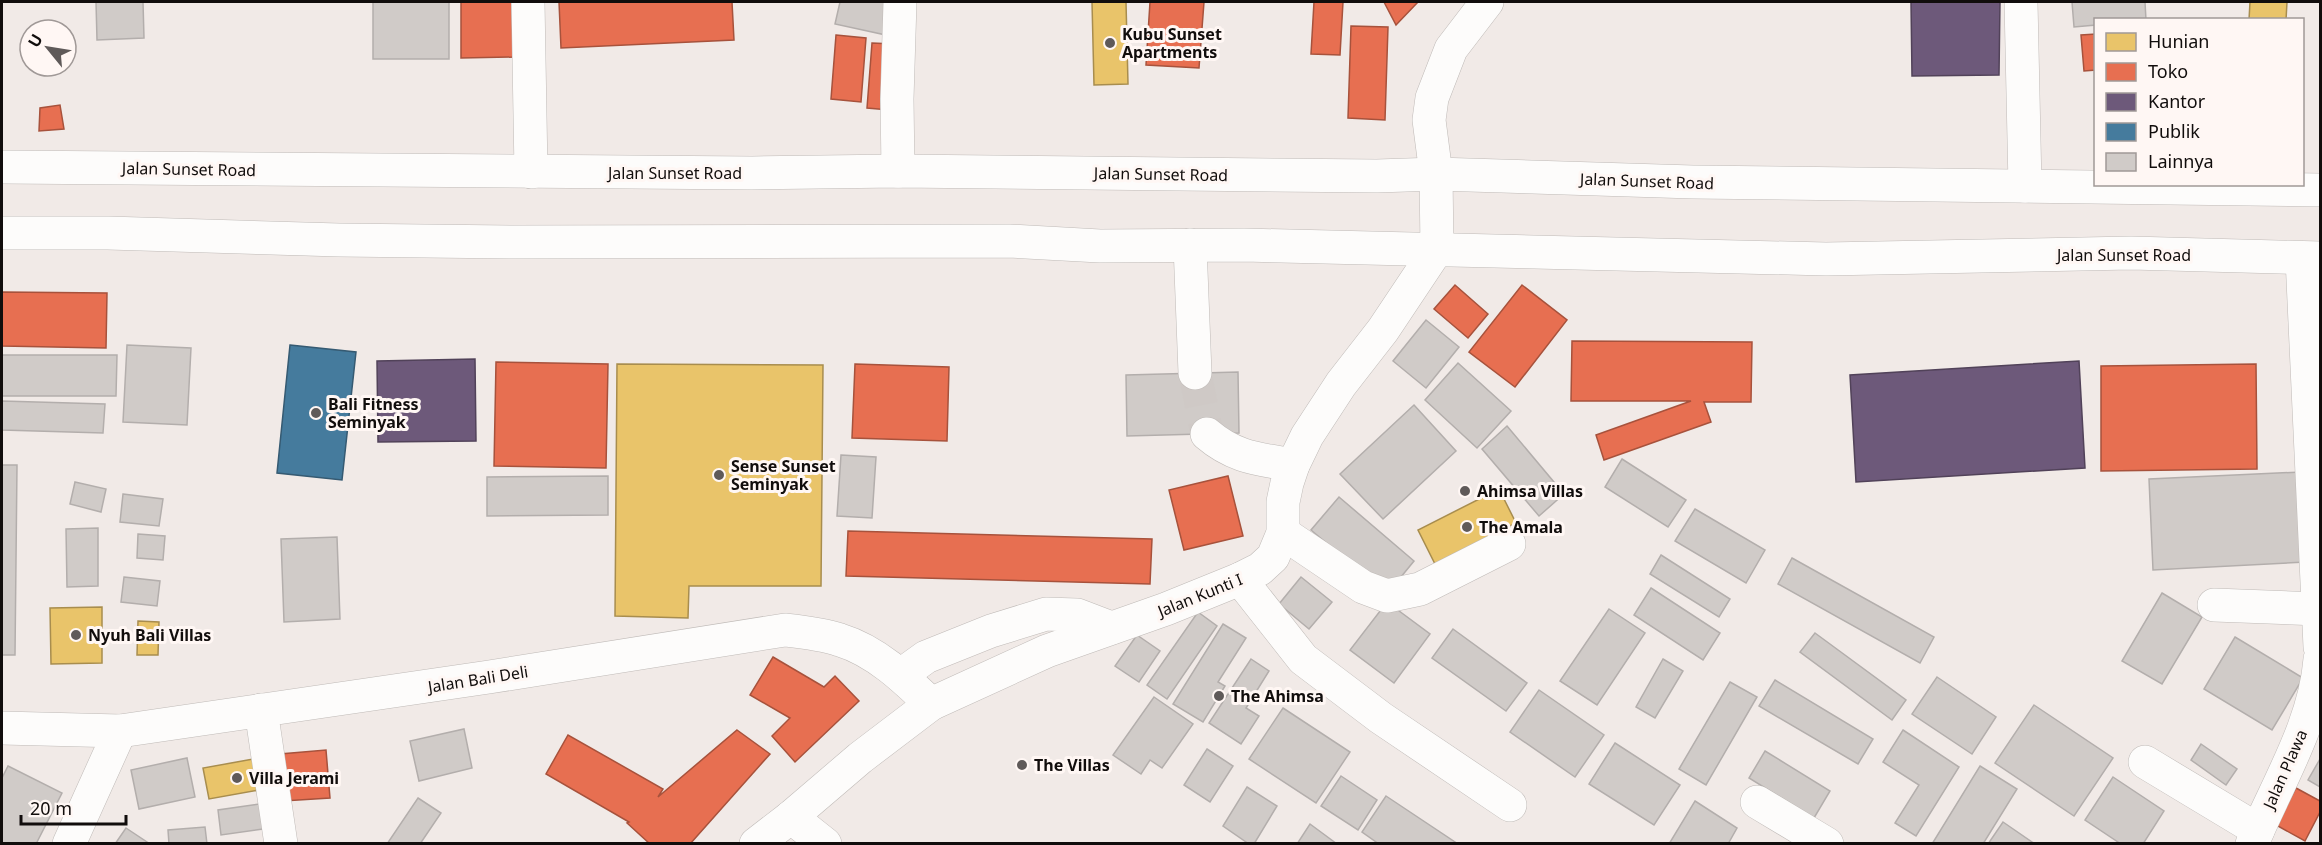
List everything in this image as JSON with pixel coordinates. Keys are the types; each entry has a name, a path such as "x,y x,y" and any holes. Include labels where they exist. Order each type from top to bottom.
{"main road":[{"path":"528,2 531,172"},
{"path":"897,171 900,2"},
{"path":"1437,249 1436,174 1429,120 1432,98 1451,49 1487,2"},
{"path":"2021,2 2025,186"},
{"name":"Jalan Sunset Road","path":"2,167 531,172 897,171 1377,176 1436,174 1693,182 2320,190"},
{"name":"Jalan Sunset Road","path":"2,233 108,232 339,240 1010,241 1100,246 1190,245 1437,249 1826,259 2131,253 2311,258"},
{"path":"1190,245 1195,373"},
{"name":"Jalan Kunti I","path":"756,843 791,817 860,758 931,704 1047,651 1166,609 1260,569 1273,557 1283,533 1283,502 1293,465 1307,436 1325,407 1383,330 1437,249"},
{"path":"2311,258 2320,647"},
{"path":"1208,434 1222,447 1242,456 1293,465"},
{"path":"1283,533 1364,587 1388,596 1420,589 1509,544"},
{"path":"1240,579 1303,659 1381,718 1510,805"},
{"path":"2214,605 2319,609"},
{"path":"901,675 926,657 991,631 1046,614 1077,615 1111,628"},
{"name":"Jalan Bali Deli","path":"2,728 120,731 489,677 784,630 842,640 864,651 901,675 931,704"},
{"name":"Jalan Plawa","path":"2255,837 2313,707 2319,680 2320,659"},
{"path":"261,710 281,843"},
{"path":"69,843 120,731"},
{"path":"2145,762 2255,837"},
{"path":"1757,802 1827,843"},
{"path":"791,817 825,843"}],"building: Hunian":[{"name":"Kubu Sunset Apartments","path":"1092,2 1126,2 1128,84 1094,85"},
{"path":"2250,2 2287,2 2286,18 2249,18"},
{"name":"Sense Sunset Seminyak","path":"617,364 823,365 821,586 689,586 688,618 615,616"},
{"name":"The Amala","path":"1499,489 1516,523 1435,564 1418,530"},
{"name":"Nyuh Bali Villas","path":"102,607 102,663 51,664 50,608"},
{"path":"138,621 159,622 158,655 137,655"},
{"name":"Villa Jerami","path":"265,757 270,788 209,799 203,768"}],"building: Toko":[{"path":"461,2 515,2 515,57 461,58"},
{"path":"559,2 732,2 734,40 561,48"},
{"path":"1150,2 1204,2 1199,68 1146,65"},
{"path":"1314,2 1343,2 1340,55 1311,54"},
{"path":"1384,2 1418,2 1396,25"},
{"path":"1351,26 1388,27 1385,120 1348,118"},
{"path":"2094,34 2094,70 2084,71 2081,35"},
{"path":"836,35 866,38 861,102 831,99"},
{"path":"872,43 893,44 889,110 867,108"},
{"path":"60,105 64,129 39,131 40,108"},
{"path":"1455,285 1488,314 1468,338 1434,309"},
{"path":"1522,285 1567,320 1515,387 1469,352"},
{"path":"2,292 107,293 106,348 2,346"},
{"path":"1572,341 1752,342 1751,402 1704,402 1711,422 1604,460 1596,435 1691,401 1571,401"},
{"path":"496,362 608,364 606,468 494,466"},
{"path":"855,364 949,367 947,441 852,438"},
{"path":"2256,364 2257,469 2101,471 2101,366"},
{"path":"1228,476 1243,536 1184,550 1169,490"},
{"path":"848,531 1152,539 1150,584 846,576"},
{"path":"773,657 824,687 835,676 859,701 795,762 772,736 790,718 750,695"},
{"path":"737,730 770,754 690,844 650,844 627,823 629,822 546,774 568,735 663,789 658,797"},
{"path":"326,750 330,798 283,801 280,754"},
{"path":"2296,788 2320,801 2320,812 2305,841 2276,825"}],"building: Kantor":[{"path":"1911,2 2000,2 1999,75 1912,76"},
{"path":"475,359 476,441 378,442 377,361"},
{"path":"2079,361 2085,468 1856,482 1850,375"}],"building: Publik":[{"name":"Bali Fitness Seminyak","path":"290,345 356,352 342,480 277,473"}],"building: Lainnya":[{"path":"96,2 143,2 144,38 97,40"},
{"path":"373,2 449,2 449,59 373,59"},
{"path":"840,2 894,2 886,35 835,24"},
{"path":"2072,2 2145,2 2146,18 2094,18 2094,25 2074,27"},
{"path":"1426,320 1459,347 1426,388 1393,361"},
{"path":"127,345 191,348 187,425 123,422"},
{"path":"2,355 117,355 116,396 2,396"},
{"path":"1458,363 1511,411 1477,448 1425,400"},
{"path":"1238,372 1239,433 1127,436 1126,375"},
{"path":"2,401 105,404 103,433 2,430"},
{"path":"1414,405 1456,451 1383,519 1340,474"},
{"path":"1507,426 1564,494 1539,516 1482,449"},
{"path":"841,455 876,457 872,518 837,516"},
{"path":"1622,459 1686,500 1668,527 1605,487"},
{"path":"2,465 17,465 15,655 2,655"},
{"path":"2301,472 2305,562 2153,570 2149,479"},
{"path":"608,476 608,515 487,516 487,477"},
{"path":"75,482 106,489 101,512 70,504"},
{"path":"123,494 163,499 159,526 120,522"},
{"path":"1339,497 1414,561 1387,594 1311,530"},
{"path":"1695,509 1765,550 1746,583 1675,541"},
{"path":"98,528 98,586 67,587 66,529"},
{"path":"138,534 165,536 163,560 137,558"},
{"path":"337,537 340,619 284,622 281,539"},
{"path":"1661,555 1730,599 1719,617 1650,574"},
{"path":"1792,558 1934,637 1920,663 1778,584"},
{"path":"124,577 160,581 157,606 121,602"},
{"path":"1301,577 1332,602 1309,629 1279,604"},
{"path":"1651,588 1720,633 1703,660 1634,615"},
{"path":"2162,593 2202,617 2162,684 2122,661"},
{"path":"1387,602 1430,634 1394,683 1350,650"},
{"path":"1609,609 1645,633 1597,705 1560,681"},
{"path":"1198,612 1217,626 1167,699 1147,685"},
{"path":"1223,624 1246,638 1218,682 1225,686 1203,722 1173,704"},
{"path":"1453,629 1527,683 1506,711 1432,658"},
{"path":"1815,633 1906,700 1892,720 1800,652"},
{"path":"1137,635 1160,651 1139,682 1115,666"},
{"path":"2235,637 2303,678 2272,730 2204,689"},
{"path":"1251,659 1269,671 1246,708 1259,716 1241,744 1209,723"},
{"path":"1663,659 1683,671 1655,718 1636,707"},
{"path":"1937,677 1996,717 1972,754 1912,714"},
{"path":"1775,680 1873,739 1858,764 1759,706"},
{"path":"1730,682 1757,697 1706,785 1679,769"},
{"path":"1539,690 1604,735 1575,777 1510,732"},
{"path":"1154,697 1193,724 1162,768 1150,760 1141,774 1113,755"},
{"path":"2034,705 2113,758 2074,816 1995,763"},
{"path":"1283,708 1350,752 1316,803 1249,759"},
{"path":"464,729 472,768 419,781 410,741"},
{"path":"1903,730 1959,767 1916,836 1895,823 1919,785 1883,762"},
{"path":"1615,743 1680,785 1654,825 1589,784"},
{"path":"2201,744 2237,769 2226,785 2191,760"},
{"path":"1207,749 1233,766 1210,802 1184,785"},
{"path":"1765,751 1830,791 1814,818 1749,778"},
{"path":"187,758 195,797 139,809 131,770"},
{"path":"2320,759 2320,787 2308,780"},
{"path":"8,766 62,793 36,844 2,844 2,778"},
{"path":"1980,766 2017,789 1983,844 1932,844"},
{"path":"1341,776 1377,800 1358,830 1321,806"},
{"path":"2113,777 2164,811 2143,844 2121,844 2085,820"},
{"path":"1247,787 1277,806 1254,844 1249,844 1223,826"},
{"path":"1386,796 1458,844 1379,844 1362,832"},
{"path":"418,798 441,813 420,844 387,844"},
{"path":"1695,801 1737,828 1728,844 1669,844"},
{"path":"274,802 277,827 221,835 218,810"},
{"path":"2003,822 2035,844 1988,844"},
{"path":"1310,824 1337,844 1297,844"},
{"path":"205,827 207,844 169,844 168,830"},
{"path":"126,828 150,844 115,844"}],"tunnel":[{"path":"1195,373 1207,434"}],"place":[{"name":"Kubu Sunset Apartments","path":"1110,43"},
{"name":"Bali Fitness Seminyak","path":"316,413"},
{"name":"Sense Sunset Seminyak","path":"719,475"},
{"name":"Ahimsa Villas","path":"1465,491"},
{"name":"The Amala","path":"1467,527"},
{"name":"Nyuh Bali Villas","path":"76,635"},
{"name":"The Ahimsa","path":"1219,696"},
{"name":"The Villas","path":"1022,765"},
{"name":"Villa Jerami","path":"237,778"}]}
